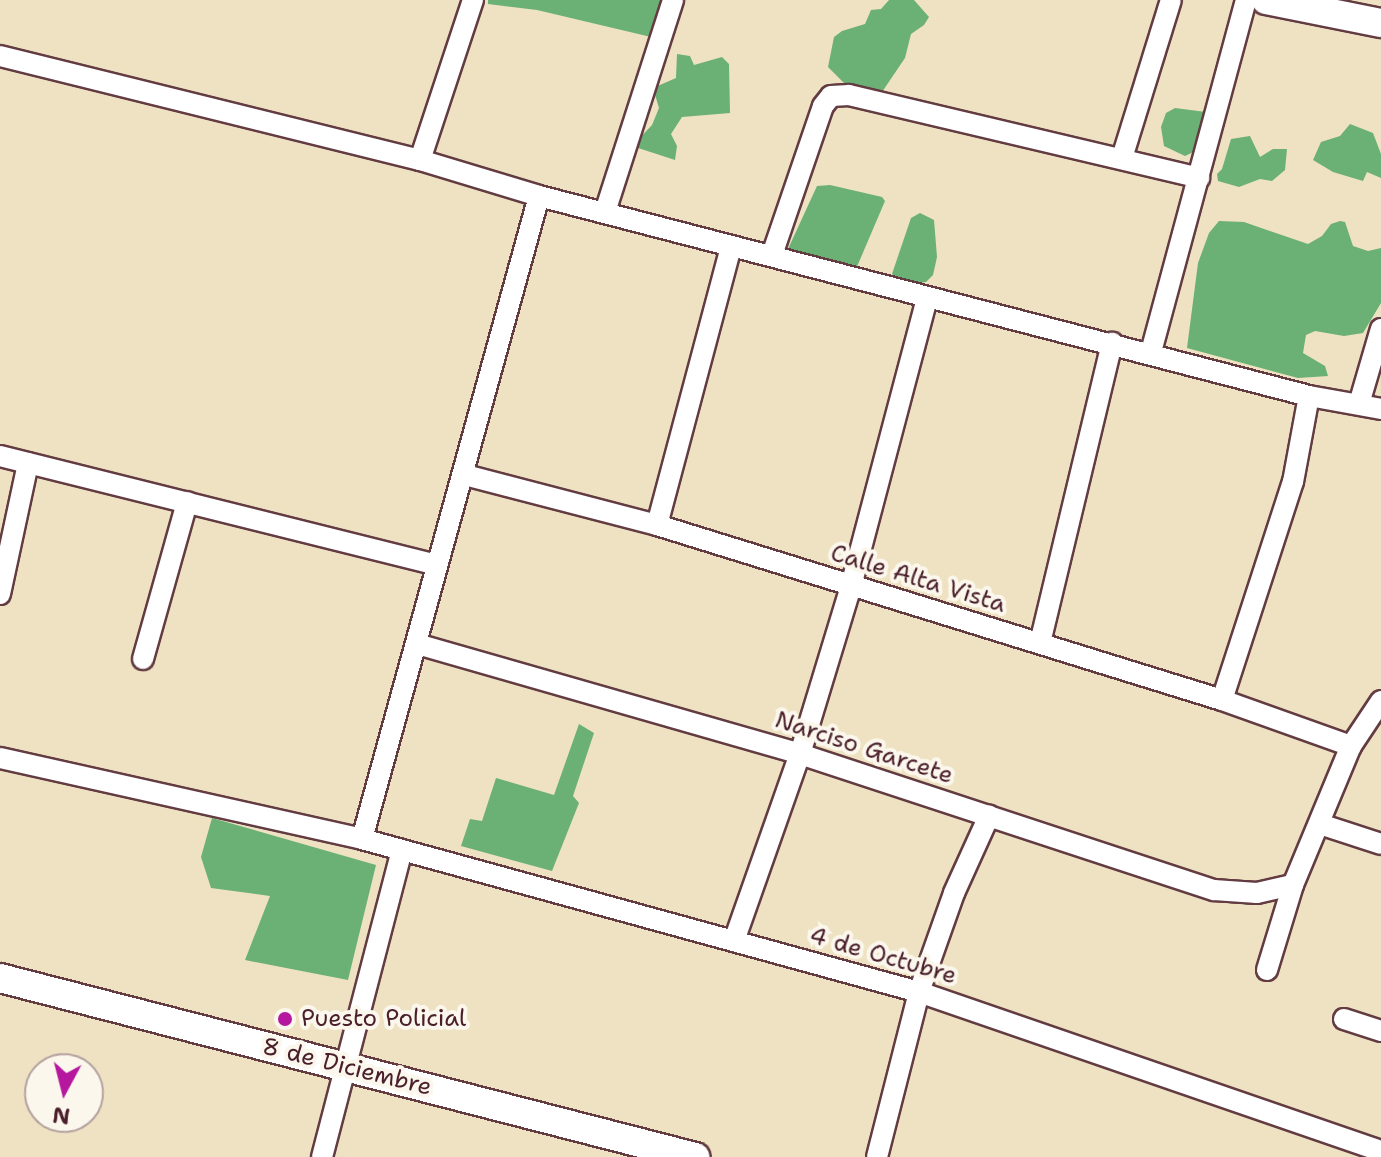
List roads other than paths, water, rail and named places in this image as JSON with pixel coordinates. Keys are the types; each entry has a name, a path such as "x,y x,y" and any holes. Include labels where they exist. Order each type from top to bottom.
{"street":[{"path":"420,160 473,0"},
{"path":"605,212 673,0"},
{"path":"1122,158 1171,0"},
{"path":"1151,352 1246,0"},
{"path":"1266,0 1380,18"},
{"path":"0,56 420,160 539,196 731,247 1151,352 1309,396 1381,409"},
{"path":"772,255 823,106 831,96 849,95 1199,178"},
{"path":"362,839 437,565 465,475 539,196"},
{"path":"657,525 731,247"},
{"path":"734,941 800,754 851,586 927,298"},
{"path":"1359,404 1381,329"},
{"path":"1040,643 1112,343"},
{"path":"1222,700 1293,482 1309,396"},
{"path":"0,456 437,565"},
{"path":"0,594 28,463"},
{"name":"Calle Alta Vista","path":"465,475 657,525 1222,700 1351,746"},
{"path":"143,659 187,502"},
{"name":"Narciso Garcete","path":"417,644 800,754 1214,890 1257,893 1293,885"},
{"path":"1267,970 1293,885 1351,746 1381,701"},
{"name":"4 de Octubre","path":"0,758 362,839 919,992 1381,1151"},
{"path":"877,1157 919,992 954,893 989,816"},
{"path":"1320,824 1381,844"},
{"path":"322,1157 402,850"},
{"name":"8 de Diciembre","path":"0,978 695,1157"},
{"path":"1344,1019 1381,1031"}],"place":[{"name":"Puesto Policial","path":"285,1019"}]}
